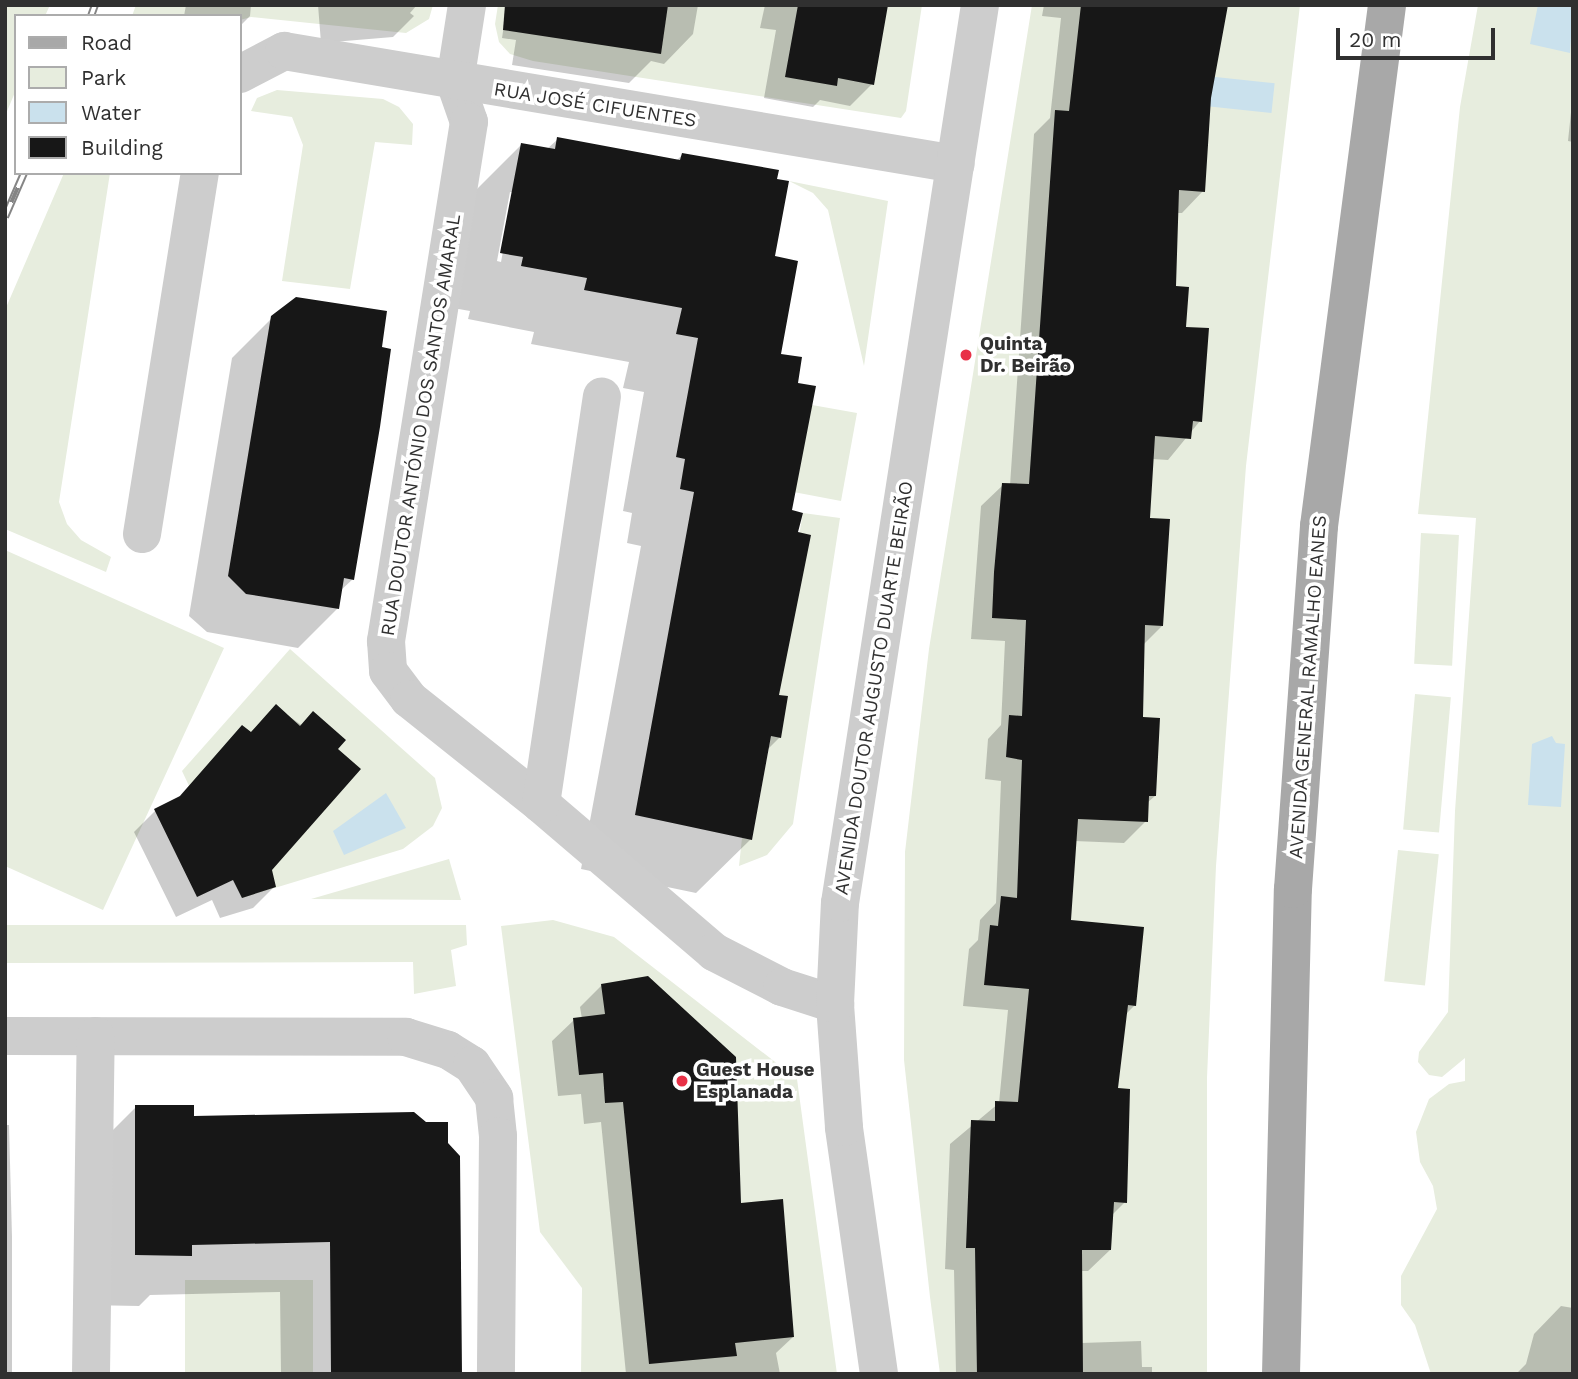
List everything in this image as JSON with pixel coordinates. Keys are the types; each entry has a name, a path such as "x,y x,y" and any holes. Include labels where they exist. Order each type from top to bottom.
{"main road":[{"name":"AVENIDA GENERAL RAMALHO EANES","path":"1281,1374 1293,889 1319,526 1387,5"}],"street":[{"path":"455,82 467,5"},
{"name":"AVENIDA DOUTOR AUGUSTO DUARTE BEIRÃO","path":"879,1374 844,1127 835,1004 840,902 980,5"},
{"name":"RUA JOSÉ CIFUENTES","path":"242,73 284,51 455,82 956,164"},
{"name":"RUA DOUTOR ANTÓNIO DOS SANTOS AMARAL","path":"455,82 469,121 386,641 388,671 409,699 541,804 714,952 782,987 835,1004"},
{"path":"142,534 200,175"},
{"path":"541,804 602,397"},
{"path":"5,1036 406,1037 448,1050 472,1065 494,1098 498,1136 496,1374"},
{"path":"91,1374 96,1036"}],"green space":[{"path":"5,5 50,5 46,14 14,14 14,95 5,116"},
{"path":"136,5 433,5 429,19 406,33 251,17 242,19 242,14 133,14"},
{"path":"498,5 922,5 906,111 901,118 533,61 510,54 499,42 495,24"},
{"path":"1032,5 1300,5 1246,466 1216,866 1207,1078 1207,1374 940,1374 930,1297 904,1060 905,852 929,649"},
{"path":"1478,5 1573,5 1573,1374 1431,1374 1415,1325 1401,1305 1401,1276 1437,1209 1433,1186 1420,1162 1416,1132 1429,1099 1449,1084 1465,1081 1465,1058 1442,1077 1429,1075 1418,1062 1419,1052 1448,1012 1455,811 1476,518 1418,514 1460,107"},
{"path":"277,90 383,99 399,107 413,124 412,145 375,142 350,289 282,281 303,145 292,117 251,111 257,98"},
{"path":"63,175 110,175 59,502 67,524 81,540 111,557 106,572 5,529 5,310"},
{"path":"789,181 888,201 864,366 828,210 813,193"},
{"path":"812,405 857,413 841,501 783,490"},
{"path":"803,513 840,518 793,824 767,855 739,866 742,838 752,839 771,736 778,652"},
{"path":"1421,533 1459,535 1452,666 1414,664"},
{"path":"5,550 224,648 103,910 5,866"},
{"path":"290,649 435,778 442,808 433,826 403,849 242,898 182,771"},
{"path":"1415,694 1451,697 1439,833 1403,829"},
{"path":"1398,850 1439,854 1425,986 1384,981"},
{"path":"449,859 461,900 311,899"},
{"path":"553,920 614,937 797,1079 837,1374 581,1374 582,1288 540,1232 501,926"},
{"path":"5,925 466,925 467,945 451,950 456,986 414,994 413,962 5,963"},
{"path":"185,1280 313,1280 313,1374 185,1374"}],"water":[{"path":"1538,5 1573,5 1570,53 1530,44"},
{"path":"1206,76 1275,83 1271,113 1203,106"},
{"path":"1552,736 1556,743 1565,744 1561,807 1528,805 1532,744"},
{"path":"386,793 406,828 344,855 333,831"}],"building":[{"path":"505,5 668,5 661,54 503,30"},
{"path":"798,5 888,5 874,85 838,78 837,86 785,77"},
{"path":"1081,5 1228,5 1211,98 1205,192 1179,190 1176,286 1189,287 1186,327 1209,328 1202,422 1193,421 1191,439 1155,436 1150,518 1170,519 1163,626 1145,625 1143,717 1160,718 1156,796 1149,796 1148,822 1078,819 1071,920 1144,927 1136,1006 1128,1005 1118,1088 1130,1089 1127,1203 1114,1202 1111,1250 1082,1250 1083,1374 977,1374 975,1248 966,1248 971,1120 995,1121 995,1101 1018,1102 1029,989 984,985 990,925 998,926 1001,896 1017,898 1022,760 1006,757 1009,715 1022,716 1026,620 992,618 994,572 1002,483 1029,484 1055,110 1069,111"},
{"path":"557,137 680,160 682,153 779,170 777,179 789,181 775,256 798,261 781,354 802,357 798,383 816,386 792,510 803,513 798,532 811,535 779,695 788,696 781,738 771,736 752,840 635,815 694,492 680,489 685,459 676,457 698,338 676,334 682,308 584,290 587,278 521,266 523,257 500,253 521,143 555,149"},
{"path":"296,297 387,311 382,347 391,349 380,427 354,580 344,578 339,609 246,594 228,576 271,316"},
{"path":"276,704 300,726 313,711 346,740 338,749 361,769 272,870 276,887 242,898 233,880 197,897 154,809 180,796 242,725 251,732"},
{"path":"648,976 736,1057 741,1203 783,1199 794,1337 735,1343 737,1356 649,1364 623,1102 605,1103 603,1073 579,1075 573,1018 605,1014 601,984"},
{"path":"135,1105 194,1105 194,1116 414,1112 426,1122 448,1122 448,1143 460,1156 462,1374 331,1374 330,1242 192,1245 192,1256 135,1255"}],"railway":[{"path":"92,14 95,5"},
{"path":"5,217 23,175"}],"place":[{"name":"Quinta Dr. Beirão","path":"966,355"},
{"name":"Guest House Esplanada","path":"682,1081"}]}
